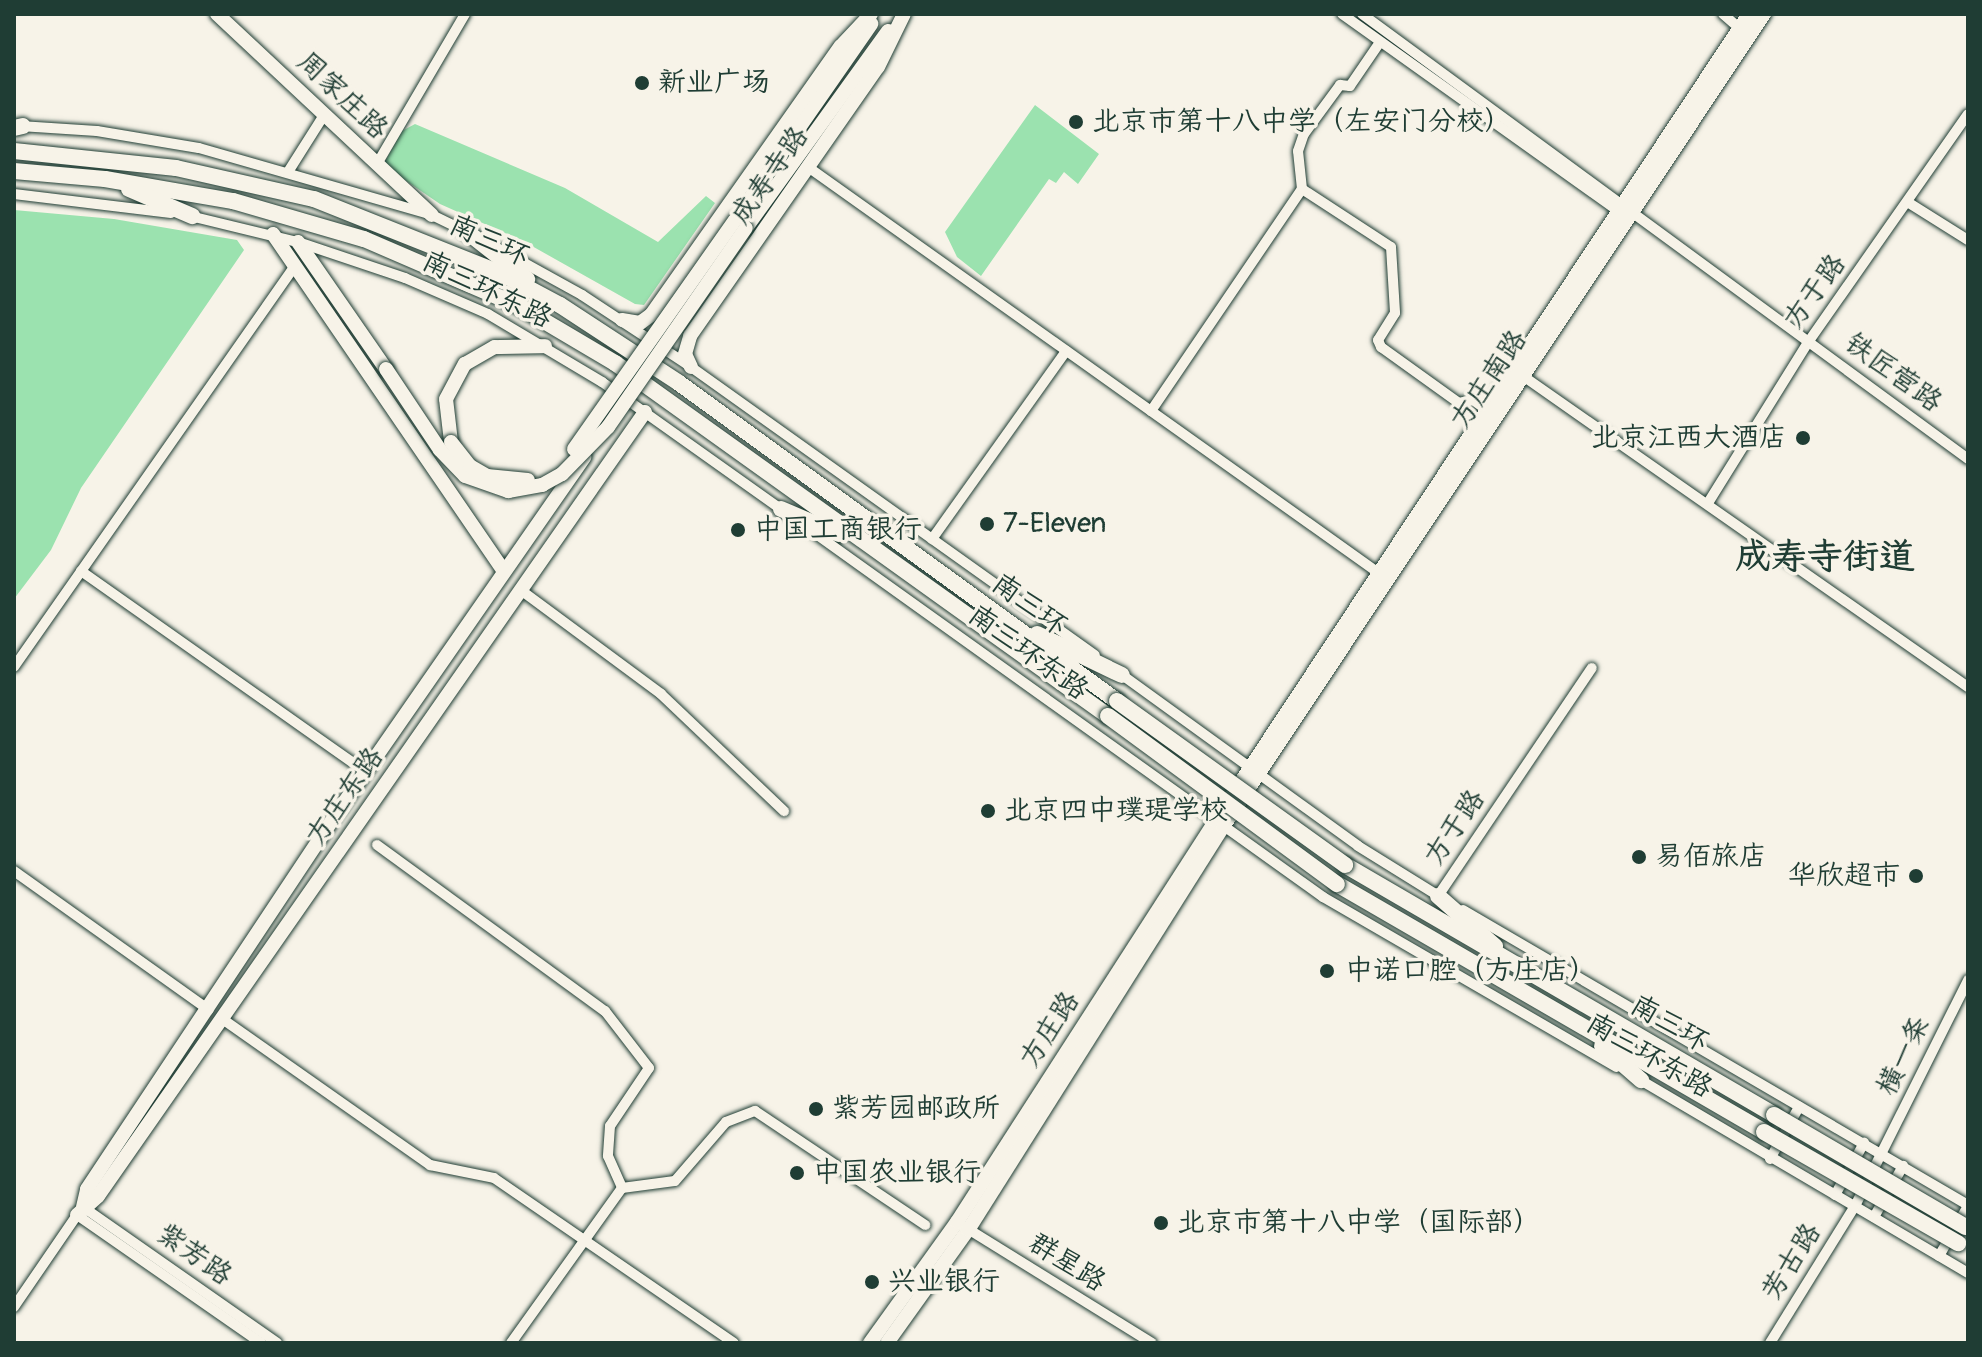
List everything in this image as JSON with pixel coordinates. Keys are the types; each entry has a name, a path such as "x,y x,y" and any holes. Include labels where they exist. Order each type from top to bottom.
{"highway":[{"name":"南三环","path":"14,151 176,168 314,199 429,242 560,305 679,383 1345,865 1967,1228"},
{"name":"南三环","path":"16,171 105,179 233,201 314,224 491,292 615,363 1337,884 1963,1246"},
{"path":"105,179 192,216"},
{"path":"466,231 560,305"},
{"path":"781,509 864,544"},
{"path":"1000,616 1122,675"},
{"path":"1438,896 1520,968"},
{"path":"1574,1021 1641,1080"}],"main road":[{"name":"周家庄路","path":"217,14 432,215"},
{"name":"成寿寺路","path":"622,320 640,323 651,315 841,46 871,14"},
{"path":"278,936 321,852 608,427 878,14"},
{"name":"成寿寺路","path":"691,367 685,354 690,336 878,67 902,14"},
{"path":"545,346 495,347 465,364 446,399 451,442 470,466 498,480 529,479 558,464 584,438 740,224 902,14"},
{"name":"方庄南路","path":"1256,773 1523,376 1749,14"},
{"name":"方庄南路","path":"1256,773 1487,410 1764,14"},
{"path":"273,234 504,571"},
{"path":"707,236 705,252 714,264 729,268 742,261"},
{"path":"298,242 448,460 485,487 520,491 542,485 562,474 608,427"},
{"path":"80,1211 87,1189 215,1014 366,772 625,398"},
{"name":"方庄东路","path":"215,1014 278,936 645,412"},
{"name":"方庄路","path":"887,1343 1219,824 1256,773"},
{"name":"方庄路","path":"870,1343 963,1226"}],"street":[{"path":"377,164 465,14"},
{"path":"1342,14 1624,211"},
{"path":"1362,14 1624,211"},
{"path":"1723,14 1740,29"},
{"path":"1151,411 1302,189 1298,151 1304,134 1340,85 1350,86 1380,42"},
{"name":"方于路","path":"1708,503 1809,341 1909,203 1968,114"},
{"path":"288,172 324,115"},
{"name":"南三环东路","path":"17,127 97,131 199,148 432,215 466,231 622,320 691,367 1256,773 1438,896 1968,1206"},
{"path":"808,167 1380,574"},
{"path":"1302,189 1391,247 1395,313 1378,340 1381,347 1459,403 1473,400 1487,410"},
{"name":"南三环东路","path":"14,194 76,197 192,216 273,234 405,278 545,346 645,412 1219,824 1366,924 1641,1080 1770,1159 1968,1273"},
{"path":"1909,203 1968,240"},
{"name":"铁匠营路","path":"1624,211 1809,341 1968,459"},
{"path":"14,667 295,265"},
{"path":"932,539 1066,351"},
{"path":"1523,376 1968,687"},
{"path":"81,571 366,772"},
{"path":"522,591 661,694 784,811"},
{"name":"方于路","path":"1438,896 1592,668"},
{"path":"377,845 605,1011 649,1068 610,1126 608,1156 622,1188"},
{"path":"14,871 430,1165 494,1178 587,1239 734,1343"},
{"name":"横一条","path":"1855,1206 1968,980"},
{"path":"1770,1159 1799,1107"},
{"path":"622,1188 652,1188 675,1181 726,1122 755,1111 925,1225"},
{"path":"1835,1195 1864,1143"},
{"path":"1874,1217 1903,1166"},
{"path":"511,1343 622,1188"},
{"name":"芳古路","path":"1770,1343 1855,1206"},
{"path":"1939,1256 1968,1206"},
{"path":"14,1307 80,1211"},
{"name":"紫芳路","path":"80,1211 261,1343"},
{"name":"紫芳路","path":"80,1211 277,1343"},
{"name":"群星路","path":"963,1226 1152,1343"}],"green space":[{"path":"1035,105 1099,154 1078,184 1064,172 1056,183 1049,179 981,276 957,257 945,232"},
{"path":"415,124 565,188 658,242 706,196 715,203 644,305 635,304 523,241 440,204 383,165 402,131"},
{"path":"14,210 114,219 237,240 244,250 81,488 51,550 14,599"}],"place":[{"name":"新业广场","path":"642,83"},
{"name":"北京市第十八中学（左安门分校）","path":"1076,122"},
{"name":"北京江西大酒店","path":"1803,438"},
{"name":"7-Eleven","path":"987,524"},
{"name":"中国工商银行","path":"738,530"},
{"name":"北京四中璞瑅学校","path":"988,811"},
{"name":"易佰旅店","path":"1639,857"},
{"name":"华欣超市","path":"1916,876"},
{"name":"中诺口腔（方庄店）","path":"1327,971"},
{"name":"紫芳园邮政所","path":"816,1109"},
{"name":"中国农业银行","path":"797,1173"},
{"name":"北京市第十八中学（国际部）","path":"1161,1223"},
{"name":"兴业银行","path":"872,1282"}],"district":[{"name":"成寿寺街道","path":"1825,557"}]}
